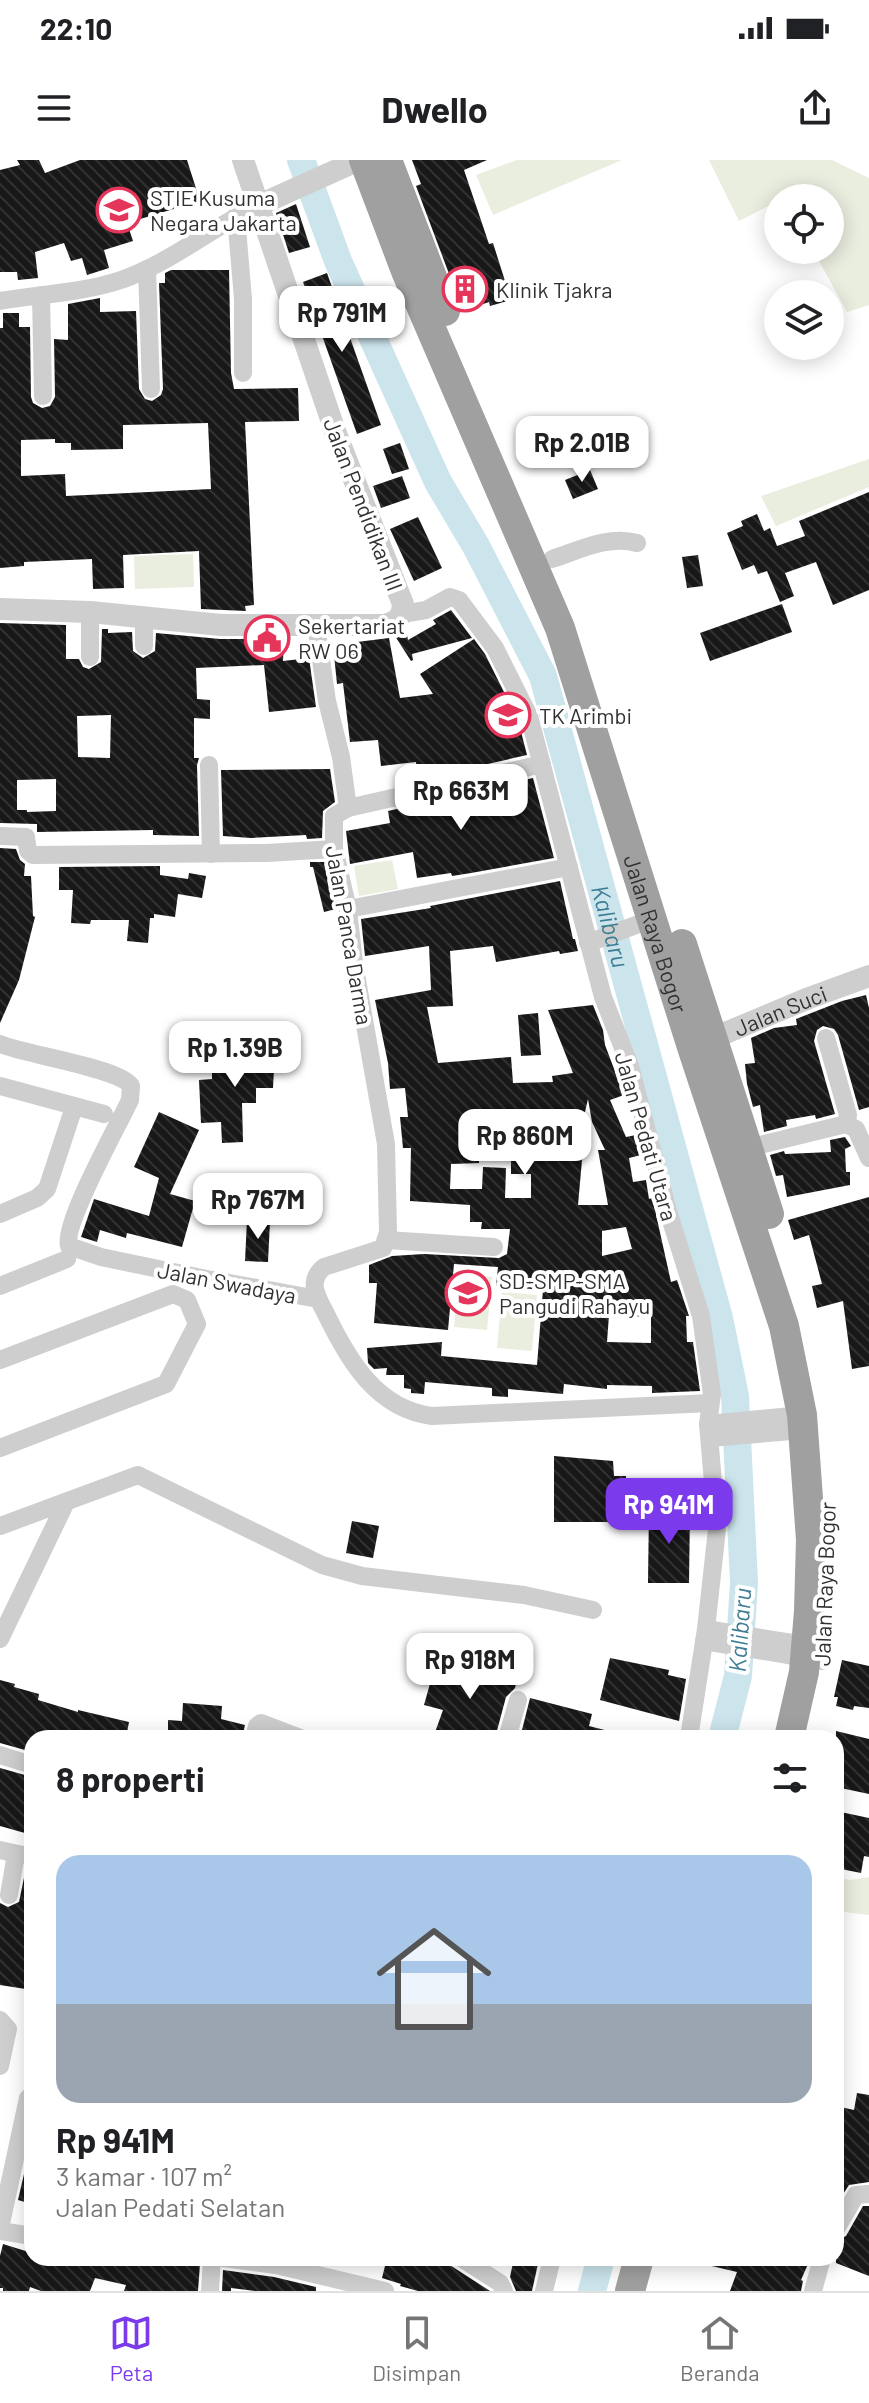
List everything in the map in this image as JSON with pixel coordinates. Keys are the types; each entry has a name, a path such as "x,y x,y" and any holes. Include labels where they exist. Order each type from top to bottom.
{"highway":[{"name":"Jalan Raya Bogor","path":"387,160 440,298 576,615 616,734 789,1347 791,1424 811,1566 818,1698 810,1730"},
{"name":"Jalan Raya Bogor","path":"354,163 406,271 560,628 652,919 748,1148 806,1333 819,1404 830,1540 815,1652 791,1730"},
{"path":"630,2291 637,2266"},
{"path":"650,2291 658,2266"}],"street":[{"name":"Jalan Pendidikan III","path":"0,609 90,612 221,625 385,625 397,621 402,614 403,604 335,431 243,160"},
{"path":"0,301 87,289 124,279 147,269 236,216 354,163"},
{"path":"236,216 243,299 243,373"},
{"path":"147,269 151,389"},
{"path":"41,295 43,396"},
{"path":"552,559 607,540 623,539 637,543"},
{"name":"Jalan Pedati Utara","path":"402,614 426,610 450,597 459,600 503,663 529,716 603,997 630,1066 668,1211 701,1316 712,1394 710,1403 718,1430 717,1529 713,1636 691,1730"},
{"path":"90,612 90,657"},
{"path":"144,619 144,646"},
{"path":"316,625 348,808 542,764"},
{"path":"209,765 211,854"},
{"name":"Jalan Panca Darma","path":"348,808 334,816 334,849 348,909 354,963 386,1144 383,1245"},
{"path":"0,836 26,837 28,851 33,855 211,854 334,849"},
{"path":"348,909 569,867"},
{"path":"588,943 652,919"},
{"name":"Jalan Suci","path":"702,1043 812,1003 869,976"},
{"path":"826,1038 849,1124 856,1129 869,1158"},
{"name":"Jalan Swadaya","path":"0,1044 104,1071 124,1078 131,1086 130,1100 78,1205 67,1240 69,1246 131,1263 318,1299"},
{"path":"0,1086 104,1114"},
{"path":"0,1214 37,1198 47,1189 74,1107"},
{"path":"748,1148 849,1124 869,1114"},
{"path":"494,1247 383,1245 324,1267 314,1280 318,1299 348,1358 391,1400 406,1409 432,1416 710,1403"},
{"path":"0,1286 67,1259"},
{"path":"0,1360 173,1294 187,1300 197,1324 166,1384 0,1448"},
{"path":"718,1430 791,1424"},
{"path":"0,1526 138,1475 322,1565 362,1576 524,1595 593,1610"},
{"path":"0,1639 66,1502"},
{"path":"713,1636 815,1652"},
{"path":"509,1730 518,1700"},
{"path":"0,1755 24,1762"},
{"path":"9,1895 16,1854"},
{"path":"0,2020 6,2026 8,2035 0,2066"},
{"path":"0,2182 24,2099 24,2152 0,2230 24,2234"},
{"path":"844,2215 856,2195 869,2194"},
{"path":"210,2291 212,2266"},
{"path":"288,2266 341,2286 385,2291"},
{"path":"473,2266 500,2283 504,2291"},
{"path":"544,2291 550,2266"},
{"path":"813,2291 820,2266"}],"shaded area":[{"path":"517,160 622,160 493,215 476,175"},
{"path":"709,160 832,160 869,178 869,305 847,312 844,307 844,280 829,280 821,264 844,264 844,184 764,184 764,208 739,221"},
{"path":"869,459 869,487 776,526 761,496"},
{"path":"193,554 194,587 135,589 134,556"},
{"path":"392,860 398,889 359,896 354,866"},
{"path":"459,1274 492,1277 487,1330 454,1327"},
{"path":"502,1292 537,1295 532,1351 497,1348"},
{"path":"869,1877 869,1915 844,1912 844,1879"}],"building":[{"path":"17,160 39,160 45,173 80,160 187,160 200,201 127,223 133,241 104,250 109,268 87,275 82,258 71,261 64,243 35,252 38,278 18,280 17,272 0,272 0,170 20,165"},
{"path":"412,160 487,160 464,170 489,244 493,243 511,300 490,306 489,302 463,311 416,186 421,184"},
{"path":"296,204 310,247 289,253 276,213"},
{"path":"171,270 229,270 234,389 298,388 299,421 245,422 254,605 245,606 246,611 201,609 199,551 123,555 124,588 93,589 92,559 24,562 24,566 0,568 0,328 3,328 3,313 19,313 19,327 30,327 31,397 33,403 42,408 50,406 55,397 54,339 68,340 68,304 100,298 100,312 136,311 139,389 145,399 152,401 161,395 163,389 159,283 165,283 165,273","holes":["208,423 211,489 66,496 65,474 21,476 21,440 55,439 55,443 71,443 71,450 123,449 123,425"]},
{"path":"327,273 381,425 357,434 303,282"},
{"path":"400,443 409,469 392,474 383,449"},
{"path":"590,470 598,489 573,499 565,480"},
{"path":"402,476 410,498 381,508 373,486"},
{"path":"869,492 869,590 833,605 816,562 785,573 794,596 780,602 767,571 758,574 754,565 742,570 727,533 743,526 741,521 757,514 764,531 770,528 777,546 805,536 799,521"},
{"path":"418,517 442,568 414,581 390,529"},
{"path":"698,555 703,586 687,588 682,557"},
{"path":"782,604 792,632 710,661 700,633"},
{"path":"451,610 472,638 412,654 411,661 395,636 406,630 408,640 436,624 433,620"},
{"path":"0,623 66,625 66,659 79,659 83,667 89,669 101,662 102,629 108,629 108,633 132,632 133,651 143,658 155,651 156,633 220,639 284,639 283,661 309,658 316,707 269,712 264,665 196,668 197,699 210,700 210,719 194,718 194,758 199,758 199,836 153,835 153,830 37,832 37,824 0,823","holes":["111,715 110,758 78,757 77,716","56,779 56,811 17,810 17,780"]},
{"path":"389,638 400,698 433,694 420,674 474,639 485,654 518,720 527,755 418,780 416,762 381,766 378,740 350,742 343,683 337,684 333,645"},
{"path":"330,769 335,802 323,811 322,838 307,839 306,835 223,836 221,770"},
{"path":"533,778 554,858 452,876 451,873 417,878 413,852 350,864 346,831 390,823 388,811"},
{"path":"0,848 16,849 25,864 24,876 31,876 35,917 19,980 0,1023"},
{"path":"310,862 325,862 336,909 324,912"},
{"path":"160,866 160,875 188,879 189,873 206,876 202,898 178,894 175,917 154,914 154,918 150,918 148,943 127,941 129,920 71,923 73,890 59,890 59,867"},
{"path":"560,881 578,951 560,954 559,951 496,962 493,946 450,951 453,1006 427,1007 438,1063 511,1057 513,1083 553,1082 552,1076 573,1073 548,1010 593,1005 624,1095 610,1100 626,1137 636,1135 641,1155 629,1158 633,1182 646,1180 671,1282 677,1280 689,1316 686,1316 687,1342 693,1342 700,1391 652,1393 652,1386 607,1385 607,1389 564,1384 563,1394 508,1389 508,1397 492,1396 492,1388 425,1382 424,1394 411,1393 411,1389 404,1388 404,1375 386,1375 387,1368 374,1369 368,1363 367,1348 442,1342 441,1356 537,1365 543,1290 496,1286 498,1267 454,1264 448,1330 374,1323 377,1283 369,1283 369,1265 392,1256 424,1254 499,1258 507,1254 510,1229 481,1229 482,1222 470,1222 470,1205 410,1201 411,1148 403,1148 400,1117 408,1117 405,1088 390,1089 375,1000 431,990 429,946 365,956 361,919","holes":["588,1099 592,1122 605,1150 598,1150 608,1205 578,1205 583,1149 552,1146 551,1118 585,1112","511,1139 511,1174 531,1174 531,1198 505,1198 506,1168 483,1167 482,1189 450,1189 451,1164 479,1163 479,1142","626,1227 632,1249 602,1256 602,1231","609,1315 651,1317 651,1343 607,1342"]},
{"path":"866,995 869,1008 869,1107 859,1110 838,1035 834,1029 823,1026 817,1030 814,1041 835,1114 816,1119 815,1115 786,1120 787,1126 764,1132 760,1105 753,1107 747,1084 745,1064 755,1063 751,1038 774,1028 797,1025 796,1019"},
{"path":"538,1013 541,1055 521,1056 518,1015"},
{"path":"225,1047 275,1050 273,1088 256,1088 256,1103 242,1103 243,1142 222,1143 221,1122 201,1123 199,1080 212,1079 212,1067 224,1067"},
{"path":"159,1112 199,1130 170,1194 195,1201 182,1247 127,1233 126,1238 100,1230 97,1242 81,1237 94,1199 149,1216 159,1178 134,1167"},
{"path":"845,1137 851,1146 845,1149 850,1185 787,1197 783,1175 776,1176 770,1155 784,1151 785,1154 831,1152 830,1140"},
{"path":"869,1197 869,1366 852,1369 843,1301 817,1308 812,1286 822,1284 809,1235 794,1240 788,1220"},
{"path":"247,1220 270,1221 268,1262 245,1261"},
{"path":"554,1456 613,1461 614,1476 626,1476 625,1501 616,1501 616,1522 554,1522"},
{"path":"649,1508 690,1509 689,1583 648,1583"},
{"path":"352,1521 379,1526 373,1558 346,1553"},
{"path":"610,1658 669,1670 668,1675 686,1679 679,1721 600,1700"},
{"path":"842,1660 869,1666 869,1708 854,1706 853,1710 836,1706 838,1697 834,1697"},
{"path":"456,1663 518,1675 515,1688 506,1697 497,1730 436,1730 443,1710 424,1705 433,1673 452,1678"},
{"path":"0,1680 39,1694 38,1700 129,1722 128,1730 24,1730 24,1750 0,1743"},
{"path":"530,1698 592,1714 589,1726 604,1730 522,1730"},
{"path":"183,1703 222,1706 221,1719 245,1725 244,1730 168,1730 168,1720 182,1721"},
{"path":"844,1733 869,1739 869,1794 844,1789"},
{"path":"0,1768 24,1775 24,1833 0,1826"},
{"path":"844,1813 869,1818 869,1857 864,1856 861,1873 844,1870"},
{"path":"24,1878 24,1989 0,1985 0,1903 8,1907 19,1902"},
{"path":"857,2093 869,2095 869,2182 849,2185 844,2193 844,2108 854,2110"},
{"path":"24,2174 24,2202 18,2200"},
{"path":"863,2206 869,2206 869,2276 844,2266 846,2236"},
{"path":"3,2244 24,2251 24,2266 200,2266 198,2291 124,2291 126,2285 95,2278 90,2291 41,2291 30,2287 29,2291 3,2291 0,2288"},
{"path":"385,2266 451,2266 490,2291 418,2291 382,2278"},
{"path":"512,2266 537,2266 532,2291 516,2291 510,2277"},
{"path":"712,2266 807,2266 801,2280 801,2291 730,2291 737,2272"},
{"path":"223,2270 274,2277 316,2287 316,2291 231,2288 231,2291 222,2291"}],"waterway":[{"name":"Kalibaru","path":"301,160 338,261 438,482 476,546 543,676 719,1318 735,1396 744,1583 738,1676 724,1730"},
{"name":"Kalibaru","path":"592,2291 599,2266"}],"place":[{"name":"STIE Kusuma Negara Jakarta","path":"119,210"},
{"name":"Klinik Tjakra","path":"465,289"},
{"name":"Sekertariat RW 06","path":"267,638"},
{"name":"TK Arimbi","path":"508,715"},
{"name":"SD-SMP-SMA Pangudi Rahayu","path":"468,1293"}]}
